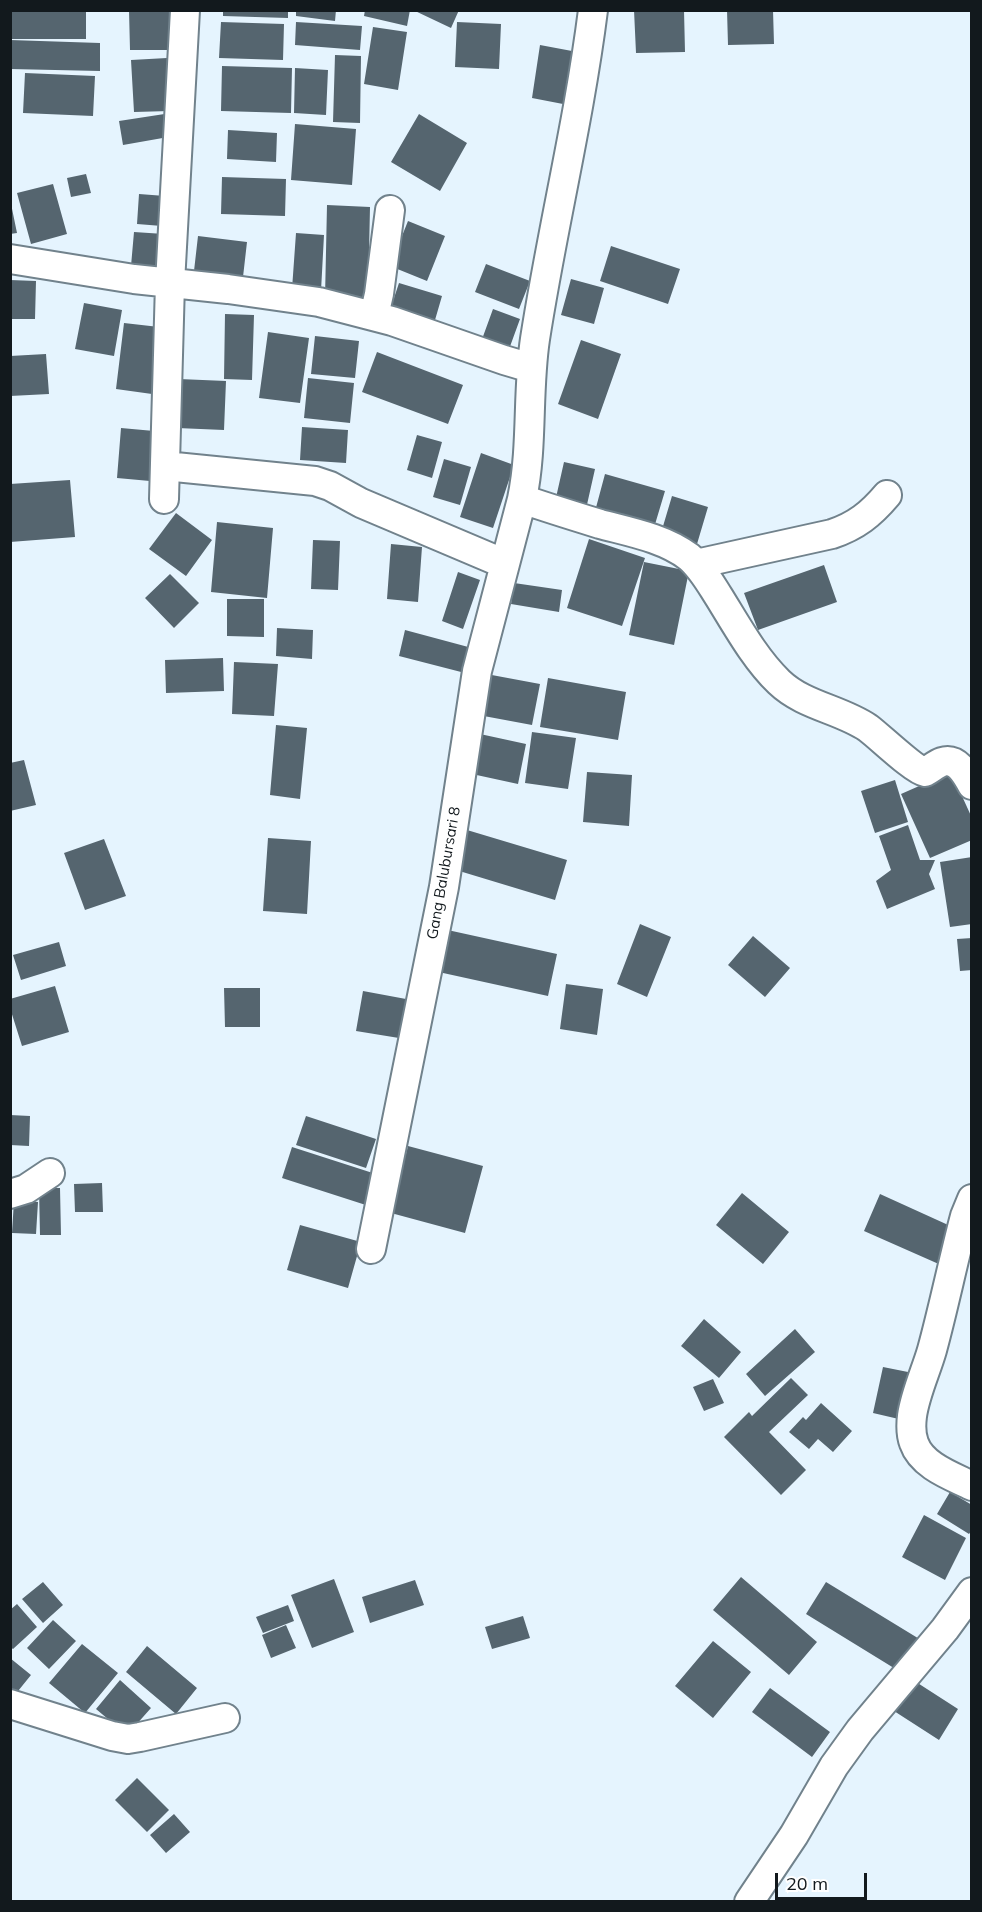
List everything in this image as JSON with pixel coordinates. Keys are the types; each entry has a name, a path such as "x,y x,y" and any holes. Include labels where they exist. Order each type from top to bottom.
{"street":[{"path":"164,499 170,283 185,10"},
{"name":"Gang Balubursari 8","path":"371,1249 444,887 477,670 522,498 529,449 531,368 548,256 576,115 593,10"},
{"path":"374,316 390,210"},
{"path":"10,259 105,275 319,302 374,316 531,368"},
{"path":"165,466 315,482 330,486 370,507 506,564"},
{"path":"696,564 847,529 872,512 887,495"},
{"path":"522,498 553,510 666,544 678,550 696,564 767,669 789,690 813,703 856,720 887,742 921,772 928,771 943,761 950,761 957,764 972,785"},
{"path":"10,1194 26,1189 50,1173"},
{"path":"972,1199 965,1216 933,1345 912,1415 914,1443 920,1454 936,1468 972,1486"},
{"path":"749,1902 794,1835 834,1766 860,1730 945,1629 972,1592"},
{"path":"10,1704 112,1736 128,1738 225,1718"}],"building":[{"path":"10,10 86,10 86,39 10,39"},
{"path":"129,10 175,10 176,50 130,50"},
{"path":"223,10 288,10 288,18 223,16"},
{"path":"296,10 336,10 335,21 296,16"},
{"path":"365,10 410,10 407,26 364,16"},
{"path":"413,10 459,10 451,28"},
{"path":"634,10 684,10 685,52 636,53"},
{"path":"727,10 773,10 774,44 728,45"},
{"path":"221,22 284,24 283,60 219,58"},
{"path":"296,22 362,26 360,50 295,45"},
{"path":"457,22 501,24 499,69 455,67"},
{"path":"373,27 407,32 398,90 364,84"},
{"path":"10,40 100,43 100,71 10,69"},
{"path":"540,45 572,51 563,104 532,98"},
{"path":"335,55 361,56 360,123 333,122"},
{"path":"167,58 170,111 134,112 131,60"},
{"path":"222,66 292,68 291,113 221,111"},
{"path":"295,68 328,70 326,115 294,113"},
{"path":"25,73 95,76 93,116 23,113"},
{"path":"171,113 174,136 123,145 119,121"},
{"path":"419,114 467,143 440,191 391,162"},
{"path":"295,124 356,129 352,185 291,180"},
{"path":"228,130 277,133 276,162 227,159"},
{"path":"86,174 91,193 71,197 67,178"},
{"path":"222,177 286,179 285,216 221,214"},
{"path":"53,184 67,234 31,244 17,193"},
{"path":"139,194 165,196 162,226 137,224"},
{"path":"10,199 17,233 10,234"},
{"path":"327,205 370,207 368,299 325,298"},
{"path":"408,221 445,236 427,281 390,266"},
{"path":"134,232 164,234 161,269 131,266"},
{"path":"296,233 324,235 321,291 292,289"},
{"path":"198,236 247,242 243,277 194,271"},
{"path":"611,246 680,269 668,304 600,281"},
{"path":"486,264 530,281 519,309 475,292"},
{"path":"571,279 604,288 594,324 561,315"},
{"path":"10,280 36,281 35,319 10,319"},
{"path":"399,283 442,296 435,320 391,307"},
{"path":"84,303 122,310 114,356 75,349"},
{"path":"493,309 520,319 508,352 481,342"},
{"path":"225,314 254,315 252,380 224,379"},
{"path":"124,323 159,327 152,394 116,389"},
{"path":"268,332 309,338 300,403 259,398"},
{"path":"315,336 359,341 355,378 311,374"},
{"path":"581,340 621,354 598,419 558,404"},
{"path":"377,352 463,385 448,424 362,392"},
{"path":"46,354 49,394 10,396 10,356"},
{"path":"308,378 354,383 350,423 304,418"},
{"path":"179,379 226,381 224,430 177,428"},
{"path":"302,427 348,430 346,463 300,460"},
{"path":"121,428 154,431 150,481 117,478"},
{"path":"417,435 442,442 432,478 407,470"},
{"path":"481,453 514,465 493,528 460,517"},
{"path":"444,459 471,467 460,505 433,497"},
{"path":"564,462 595,469 586,509 555,502"},
{"path":"605,474 665,491 653,531 594,515"},
{"path":"70,480 75,537 10,542 10,484"},
{"path":"672,496 708,507 697,544 661,533"},
{"path":"176,513 212,540 186,576 149,549"},
{"path":"217,522 273,528 267,598 211,592"},
{"path":"589,539 645,558 622,626 567,608"},
{"path":"313,540 340,541 338,590 311,589"},
{"path":"391,544 422,547 418,602 387,599"},
{"path":"644,562 689,571 674,645 629,635"},
{"path":"824,565 837,602 758,630 744,593"},
{"path":"458,572 480,580 463,629 442,621"},
{"path":"170,574 199,603 174,628 145,598"},
{"path":"514,583 562,590 559,612 511,604"},
{"path":"227,599 264,599 264,637 227,636"},
{"path":"277,628 313,630 312,659 276,656"},
{"path":"405,630 472,648 465,673 399,656"},
{"path":"223,658 224,691 166,693 165,660"},
{"path":"234,662 278,664 274,716 232,714"},
{"path":"481,673 540,684 532,725 473,714"},
{"path":"548,678 626,692 618,740 540,727"},
{"path":"276,725 307,728 300,799 270,795"},
{"path":"532,732 576,738 568,789 525,783"},
{"path":"480,734 526,744 518,784 472,774"},
{"path":"24,760 36,805 10,811 10,763"},
{"path":"587,772 632,775 629,826 583,822"},
{"path":"951,772 972,818 972,840 930,858 901,794"},
{"path":"895,780 908,822 875,833 861,791"},
{"path":"908,825 920,860 935,860 929,874 935,889 887,909 876,881 891,870 879,836"},
{"path":"467,830 567,860 555,900 456,870"},
{"path":"268,838 311,841 307,914 263,911"},
{"path":"104,839 126,896 85,910 64,853"},
{"path":"972,857 972,924 950,927 940,862"},
{"path":"640,924 671,937 647,997 617,984"},
{"path":"443,929 557,954 548,996 434,971"},
{"path":"753,936 790,968 765,997 728,965"},
{"path":"972,938 972,970 960,971 957,939"},
{"path":"59,942 66,966 21,980 13,955"},
{"path":"566,984 603,989 597,1035 560,1029"},
{"path":"55,986 69,1032 22,1046 10,1008 10,999"},
{"path":"224,988 260,988 260,1027 225,1027"},
{"path":"363,991 406,999 399,1038 356,1031"},
{"path":"10,1115 30,1116 29,1146 10,1145"},
{"path":"306,1116 376,1139 366,1168 296,1145"},
{"path":"408,1146 483,1166 465,1233 391,1213"},
{"path":"292,1147 382,1176 372,1207 282,1178"},
{"path":"102,1183 103,1212 75,1212 74,1184"},
{"path":"39,1188 60,1188 61,1235 40,1235"},
{"path":"742,1193 789,1232 763,1264 716,1225"},
{"path":"880,1194 957,1229 941,1265 864,1231"},
{"path":"14,1200 38,1202 36,1234 12,1233"},
{"path":"300,1225 361,1242 348,1288 287,1270"},
{"path":"704,1319 741,1352 719,1378 681,1346"},
{"path":"795,1329 815,1352 765,1396 746,1374"},
{"path":"883,1367 913,1373 903,1420 873,1413"},
{"path":"791,1378 808,1395 769,1432 806,1470 781,1495 724,1437 749,1412 752,1416"},
{"path":"713,1379 724,1403 704,1411 693,1387"},
{"path":"821,1403 852,1431 833,1452 818,1439 809,1449 789,1432 803,1417 806,1420"},
{"path":"950,1492 972,1505 972,1530 969,1534 937,1514"},
{"path":"924,1515 966,1538 945,1580 902,1557"},
{"path":"741,1577 817,1642 789,1675 713,1610"},
{"path":"334,1579 354,1632 312,1648 291,1595"},
{"path":"415,1580 424,1605 370,1623 362,1597"},
{"path":"43,1582 63,1605 43,1623 22,1599"},
{"path":"826,1582 921,1640 902,1673 806,1614"},
{"path":"17,1604 37,1627 13,1649 10,1647 10,1610"},
{"path":"288,1605 294,1621 263,1633 256,1617"},
{"path":"523,1616 530,1638 492,1649 485,1627"},
{"path":"53,1620 76,1641 49,1669 27,1648"},
{"path":"286,1625 296,1648 271,1658 262,1635"},
{"path":"713,1641 751,1672 713,1718 675,1686"},
{"path":"82,1644 118,1673 85,1713 49,1683"},
{"path":"147,1646 197,1688 176,1714 126,1672"},
{"path":"10,1658 31,1675 14,1696 10,1694"},
{"path":"120,1680 151,1708 127,1735 96,1709"},
{"path":"913,1680 958,1709 939,1740 894,1711"},
{"path":"770,1688 830,1732 812,1757 752,1712"},
{"path":"137,1778 169,1810 147,1832 115,1800"},
{"path":"174,1814 190,1832 166,1853 150,1835"}]}
